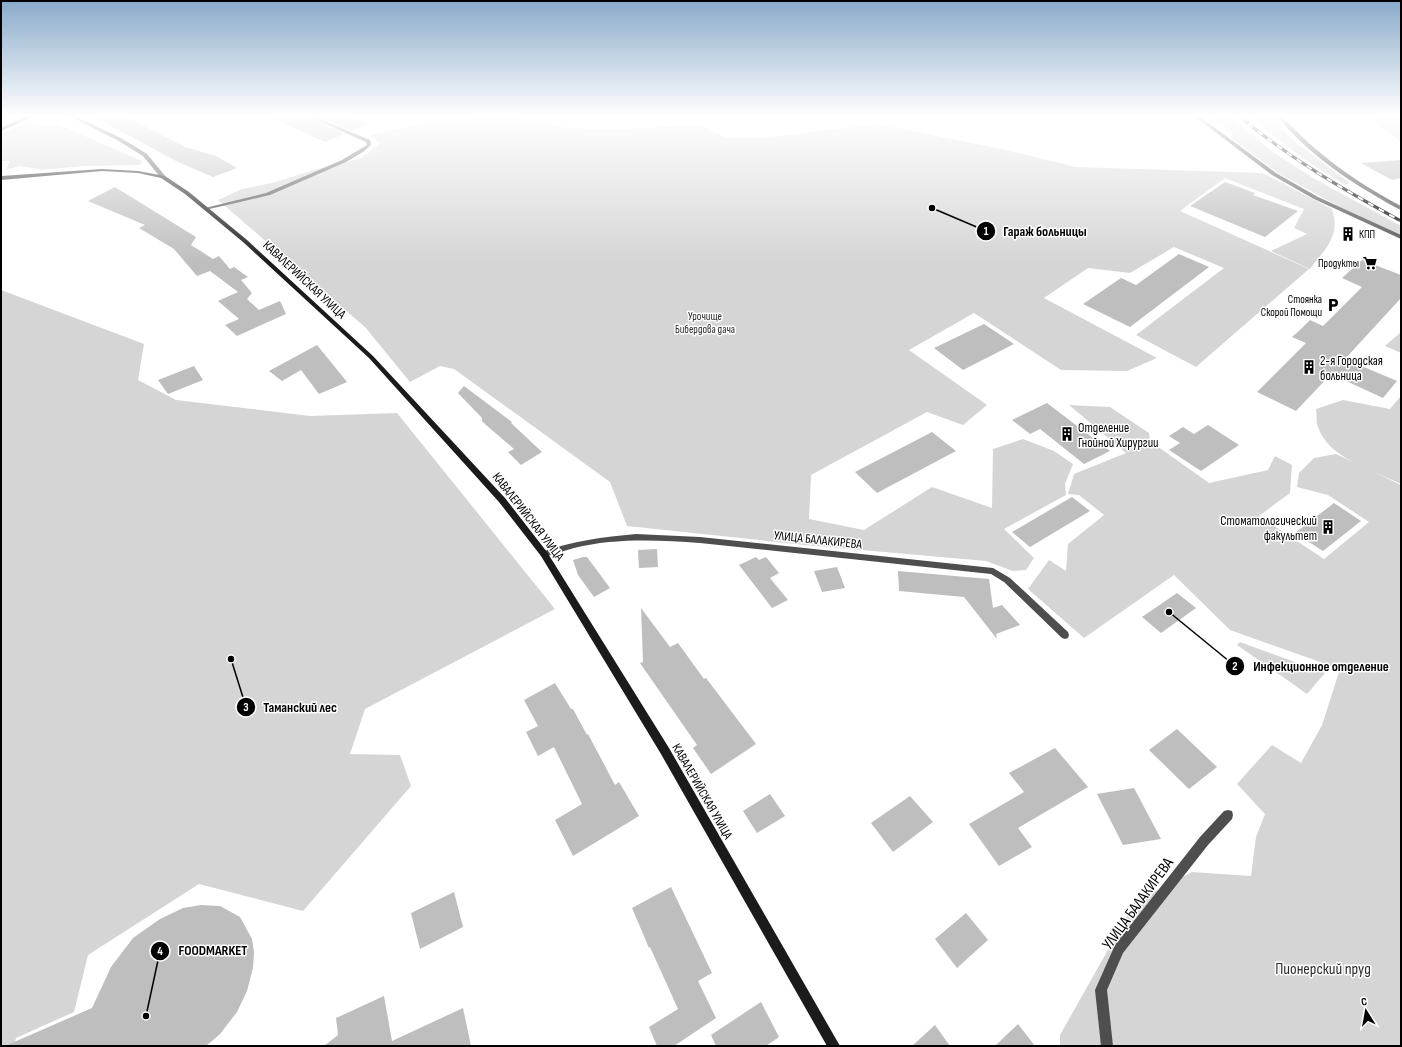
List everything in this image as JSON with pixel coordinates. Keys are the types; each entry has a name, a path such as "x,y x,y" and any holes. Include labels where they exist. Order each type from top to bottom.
{"street":[{"name":"КАВАЛЕРИЙСКАЯ УЛИЦА","path":"153,165 163,177 187,193 244,241 371,357 502,500 544,554 665,751 834,1046"},
{"path":"207,209 268,194 291,182 334,165"},
{"path":"1262,165 1274,174 1316,198 1401,237"},
{"path":"1331,165 1401,208"},
{"path":"1,178 78,170 138,172 163,177"},
{"name":"УЛИЦА БАЛАКИРЕВА","path":"544,554 578,543 621,537 663,538 729,543 993,571 1008,580 1065,635"},
{"name":"УЛИЦА БАЛАКИРЕВА","path":"1107,1046 1101,990 1119,949 1204,841 1228,815"}],"green space":[{"path":"8,165 140,165 84,166 42,170 20,166 6,170"},
{"name":"Урочище Бибердова дача","path":"335,165 1067,165 1076,167 1263,173 1332,209 1334,227 1330,242 1310,269 1271,251 1307,234 1294,228 1304,209 1225,178 1180,211 1309,269 1196,367 1136,335 1224,268 1174,247 1130,273 1088,268 1044,298 1157,358 1127,371 1061,370 974,313 909,350 987,405 963,425 927,412 811,475 809,519 864,530 932,487 992,508 993,449 1023,439 1054,451 1073,464 1065,484 1066,495 1004,529 1034,558 1026,570 1013,571 986,561 805,545 627,526 610,482 454,369 440,366 410,382 365,327 218,200 242,189 272,183"},
{"path":"1267,165 1293,165 1313,178 1401,226 1401,236 1338,206 1278,173"},
{"path":"1313,165 1325,165 1350,183 1345,185"},
{"path":"1,290 144,344 138,380 176,400 310,416 397,413 555,609 365,709 350,754 400,755 411,786 303,911 199,884 88,955 74,1012 16,1038 14,1046 1,1046"},
{"path":"1401,332 1401,353 1385,346"},
{"path":"1401,396 1401,484 1353,462 1342,455 1331,447 1323,438 1318,427 1316,409 1343,400 1390,409"},
{"name":"Пионерский пруд","path":"1069,405 1110,407 1149,433 1150,441 1209,483 1268,470 1275,456 1292,465 1290,493 1259,516 1324,559 1369,522 1328,495 1297,487 1299,473 1314,458 1336,454 1401,485 1401,1046 1060,1046 1060,1035 1135,902 1192,872 1251,876 1256,837 1265,814 1237,784 1272,745 1301,763 1322,725 1340,669 1230,630 1174,575 1084,638 1028,589 1049,560 1066,571 1068,544 1104,515 1079,495 1068,494 1074,474 1126,453"},
{"path":"1240,642 1325,673 1307,694 1237,645"}],"building":[{"path":"185,165 232,165 237,168 213,177"},
{"path":"1364,165 1401,165 1401,178 1392,180"},
{"path":"1225,182 1255,193 1253,195 1298,211 1265,237 1190,206"},
{"path":"115,187 196,237 191,245 213,259 219,256 230,269 234,267 248,277 241,280 252,293 247,299 259,310 280,301 286,314 237,336 225,325 239,319 218,301 238,292 210,271 197,276 174,249 139,228 145,225 88,201"},
{"path":"1179,254 1209,267 1130,327 1083,304 1121,278 1136,285"},
{"name":"2-я Городская больница","path":"1362,260 1401,275 1401,298 1345,359 1397,381 1383,398 1331,374 1296,411 1257,392 1306,343 1292,337 1310,320 1323,326 1362,287 1342,278"},
{"path":"984,324 1014,344 963,370 934,348"},
{"path":"317,345 347,382 319,394 301,370 282,381 269,371"},
{"path":"194,366 203,380 168,394 158,380"},
{"path":"464,386 512,422 511,423 542,452 521,465 508,452 514,449 482,421 482,418 458,393"},
{"name":"Отделение Гнойной Хирургии","path":"1047,403 1110,451 1084,464 1040,429 1030,434 1012,420"},
{"path":"1208,425 1239,445 1201,471 1169,450 1180,443 1169,436 1183,427 1194,434"},
{"path":"932,432 956,451 877,493 855,472"},
{"path":"1072,497 1090,511 1030,547 1012,532"},
{"name":"Стоматологический факультет","path":"1334,503 1361,521 1323,551 1295,533"},
{"path":"657,549 658,567 639,568 638,550"},
{"path":"587,557 610,588 594,597 578,575 573,560"},
{"path":"756,557 759,560 766,557 779,573 770,578 788,600 772,608 739,565"},
{"path":"837,567 845,588 822,592 814,571"},
{"path":"898,571 989,579 993,608 1002,605 1020,625 996,634 997,639 964,597 899,591"},
{"path":"1177,593 1196,608 1161,633 1142,617"},
{"path":"641,608 670,647 678,643 704,679 706,678 756,744 711,774 693,748 697,745 640,663 643,662"},
{"path":"555,683 571,709 573,709 587,735 588,734 615,785 619,782 639,816 573,856 555,820 582,804 554,747 538,756 526,732 538,726 524,700"},
{"path":"1177,729 1217,767 1189,789 1149,750"},
{"path":"1055,748 1088,787 1018,828 1032,847 999,866 969,824 1024,792 1009,773"},
{"path":"1134,788 1161,839 1123,845 1097,794"},
{"path":"770,794 785,816 757,833 743,811"},
{"path":"910,796 933,822 893,852 871,823"},
{"path":"671,887 712,973 698,981 716,1018 674,1046 657,1046 649,1027 678,1009 632,908"},
{"path":"454,892 463,927 420,949 411,913"},
{"path":"201,905 220,906 240,917 252,939 254,952 253,968 247,991 237,1012 220,1034 206,1046 5,1046 92,1008 111,967 133,938 160,919 183,908"},
{"path":"966,913 988,940 957,968 935,939"},
{"path":"384,996 392,1041 463,1008 471,1046 324,1046 338,1035 336,1018"},
{"path":"761,1002 779,1037 766,1046 716,1046 711,1035"},
{"path":"1018,1024 1035,1046 995,1046"},
{"path":"935,1025 950,1046 912,1046"}],"railway":[{"path":"1304,165 1401,221"}],"place":[{"name":"Гараж больницы","path":"932,208"},
{"name":"КПП","path":"1348,234"},
{"name":"Продукты","path":"1370,263"},
{"name":"Стоянка Скорой Помощи","path":"1333,305"},
{"name":"2-я Городская больница","path":"1309,367"},
{"name":"Отделение Гнойной Хирургии","path":"1067,434"},
{"name":"Стоматологический факультет","path":"1328,527"},
{"name":"Инфекционное отделение","path":"1169,612"},
{"name":"Таманский лес","path":"231,659"},
{"name":"FOODMARKET","path":"146,1016"}]}
